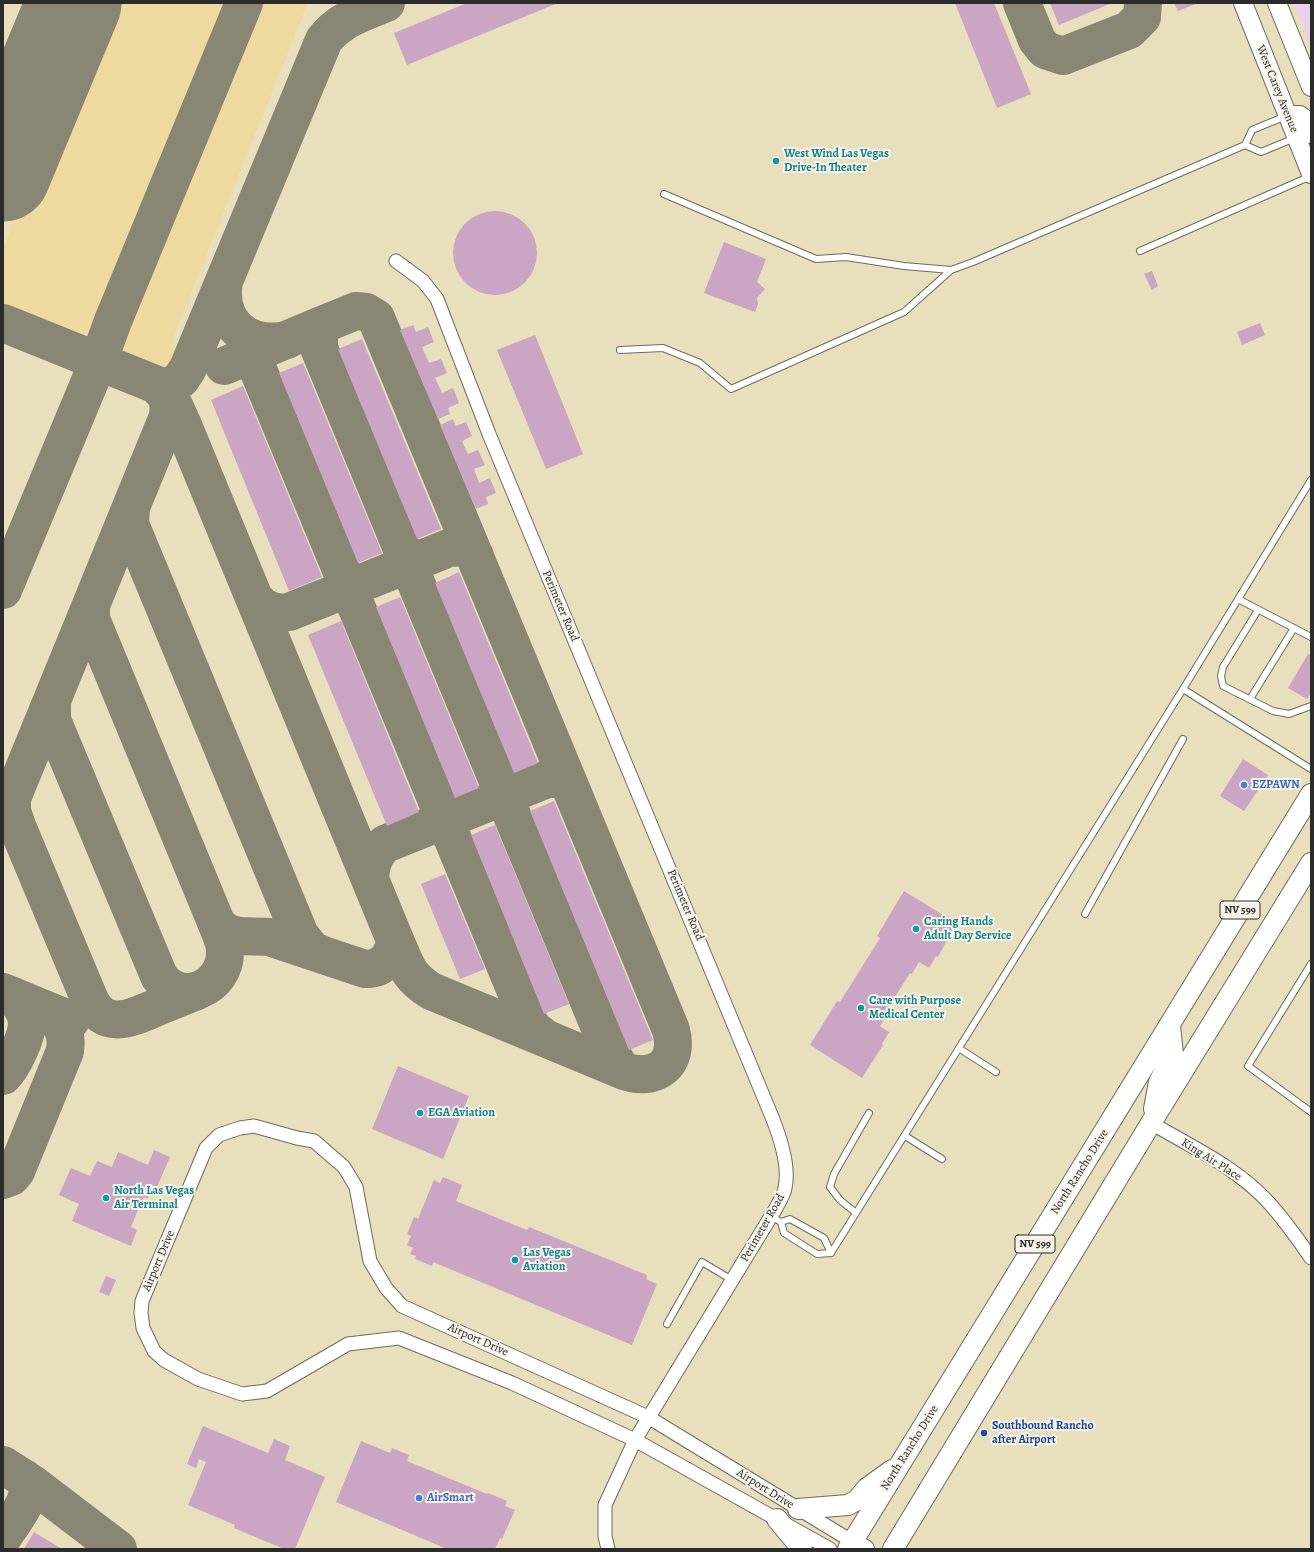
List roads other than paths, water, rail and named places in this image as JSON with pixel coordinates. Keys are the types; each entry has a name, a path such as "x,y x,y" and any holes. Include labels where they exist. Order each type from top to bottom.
{"main road":[{"name":"West Carey Avenue","path":"1243,3 1287,115 1304,136 1311,175"},
{"path":"1277,3 1311,87"},
{"name":"North Rancho Drive","path":"855,1547 901,1462 1311,794"},
{"name":"NV 599","path":"893,1549 1151,1123 1311,863"},
{"path":"1151,1123 1159,1082 1173,1054 1170,1026"},
{"path":"798,1509 848,1504 856,1500 867,1488 901,1462"},
{"path":"777,1519 802,1549"}],"street":[{"name":"Perimeter Road","path":"396,261 423,281 437,299 489,434 782,1141 785,1157 785,1187 776,1220 732,1280 648,1416 635,1440 605,1505 605,1536 608,1549"},
{"name":"King Air Place","path":"1151,1123 1226,1167 1245,1181 1269,1203 1311,1258"},
{"name":"Airport Drive","path":"830,1549 635,1440 512,1383 400,1338 348,1344 267,1391 242,1394 198,1379 164,1360 154,1351 143,1328 141,1313 142,1301 206,1148 219,1135 240,1128 254,1126 297,1138 314,1141 344,1167 356,1187 370,1260 386,1288 402,1306 648,1416 798,1509 855,1547"}],"lane":[{"path":"620,350 663,348 700,363 731,389 904,312 951,270 1002,250 1245,145 1252,130 1287,115"},
{"path":"1245,145 1261,152 1304,136"},
{"path":"1140,251 1311,175"},
{"path":"664,194 816,259 846,258 904,266 951,270"},
{"path":"831,1253 960,1049 1311,480"},
{"path":"1238,599 1311,637"},
{"path":"1258,610 1223,667 1220,676 1223,686 1273,711 1289,714 1311,706"},
{"path":"1250,699 1294,628"},
{"path":"1183,689 1311,769"},
{"path":"1084,914 1183,739"},
{"path":"1311,964 1248,1066 1311,1112"},
{"path":"960,1049 996,1072"},
{"path":"856,1213 840,1200 830,1187 834,1174 869,1113"},
{"path":"905,1136 942,1159"},
{"path":"790,1219 824,1238 831,1253 818,1254 784,1233 776,1220 790,1219"},
{"path":"667,1324 702,1262 732,1280"}],"place":[{"name":"West Wind Las Vegas Drive-In Theater","path":"776,161"},
{"name":"EZPAWN","path":"1244,785"},
{"name":"Caring Hands Adult Day Service","path":"916,929"},
{"name":"Care with Purpose Medical Center","path":"861,1008"},
{"name":"EGA Aviation","path":"420,1113"},
{"name":"North Las Vegas Air Terminal","path":"106,1198"},
{"name":"Las Vegas Aviation","path":"515,1260"},
{"name":"Southbound Rancho after Airport","path":"984,1433"},
{"name":"AirSmart","path":"419,1498"}]}
